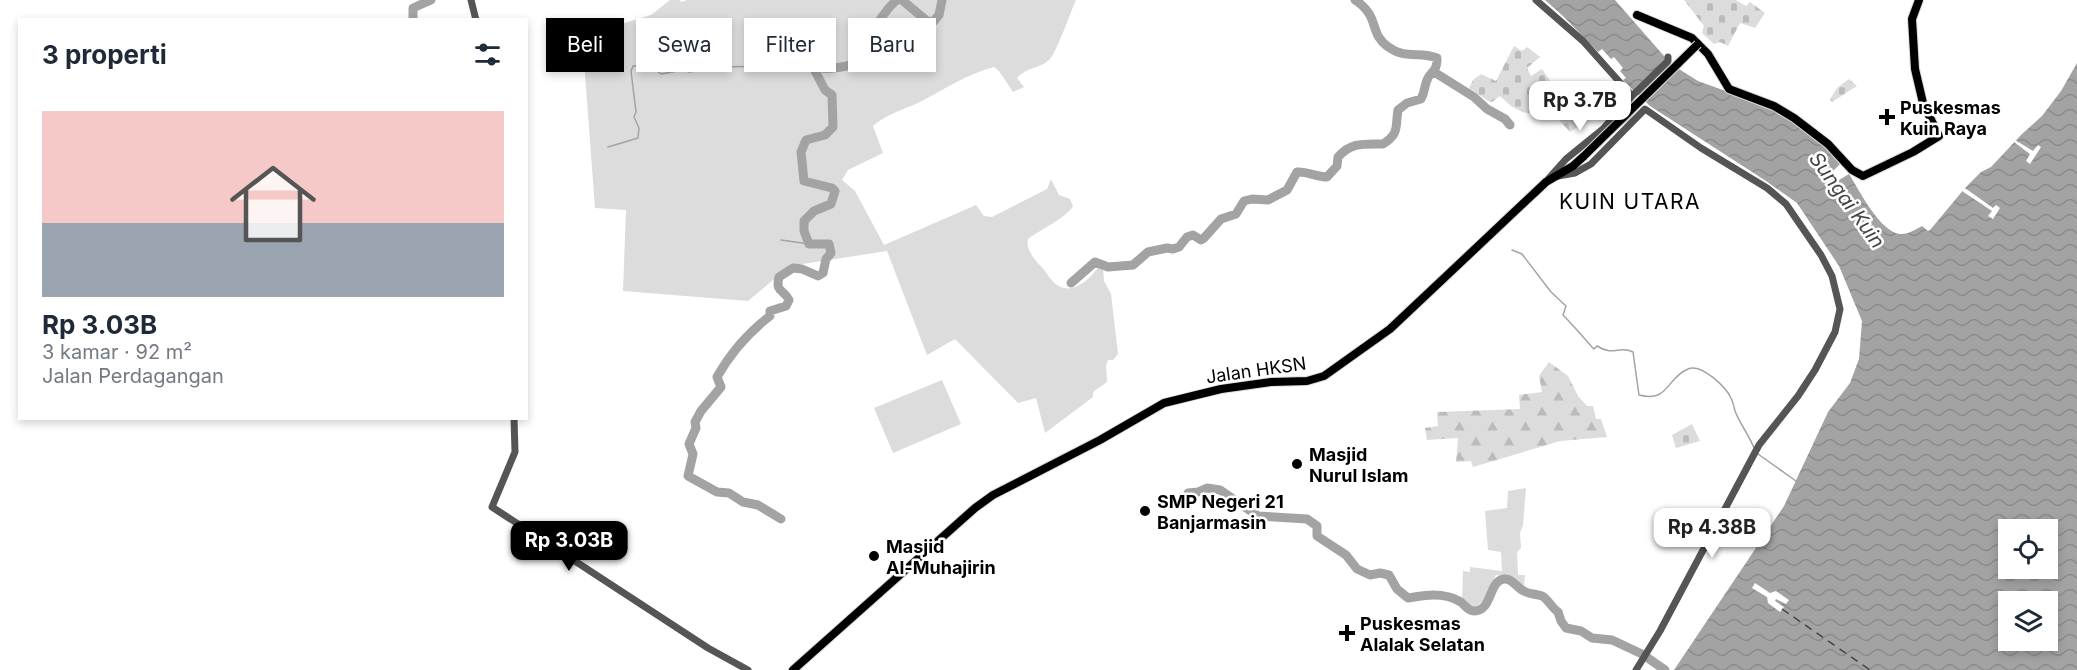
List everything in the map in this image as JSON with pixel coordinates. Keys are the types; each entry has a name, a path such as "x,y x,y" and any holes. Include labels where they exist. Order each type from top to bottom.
{"main road":[{"path":"1637,15 1681,32 1698,44 1708,54 1729,89 1774,106 1794,118 1828,144 1860,176 1913,152 1939,136 1923,103 1915,69 1912,19 1919,0"},
{"path":"1546,182 1558,176 1584,156 1698,44"},
{"name":"Jalan HKSN","path":"793,670 975,508 993,495 1164,404 1221,389 1271,382 1307,381 1324,376 1398,321 1546,182"}],"street":[{"path":"471,0 476,18"},
{"path":"1536,0 1583,40 1633,95"},
{"name":"Jalan HKSN","path":"1546,182 1566,159 1603,129 1668,59"},
{"path":"1558,176 1575,173 1591,164 1645,109 1701,148 1760,183 1781,200 1794,214 1821,255 1835,284 1840,313 1831,340 1798,396 1759,445 1635,670"},
{"path":"514,420 515,452 492,507 655,614 747,670"}],"green space":[{"path":"670,0 681,2 687,0 1076,0 1049,60 1017,78 1024,87 1013,92 994,67 965,78 918,103 889,115 873,126 883,153 848,170 842,180 855,191 884,245 976,205 984,216 992,217 1047,189 1051,179 1059,195 1070,199 1073,206 1059,220 1028,239 1028,248 1052,280 1063,288 1081,284 1099,266 1103,266 1104,281 1111,294 1118,354 1113,360 1108,360 1106,365 1107,382 1093,392 1093,397 1045,433 1036,398 1018,403 955,339 927,355 887,251 790,266 748,301 623,291 626,210 595,208 585,72 624,72 624,23 636,20 636,72 732,72 732,18 641,18 651,15"},
{"path":"1684,0 1736,0 1746,6 1750,2 1765,13 1755,28 1740,23 1728,46 1720,42 1714,44 1702,33 1704,26"},
{"path":"1514,46 1522,51 1527,47 1540,57 1527,68 1531,76 1542,69 1551,82 1546,88 1557,98 1568,89 1592,117 1570,132 1559,120 1562,117 1539,100 1529,113 1522,112 1500,96 1490,102 1469,88 1473,80 1481,74 1496,81"},
{"path":"1849,79 1857,86 1832,102 1830,99 1837,88"},
{"path":"1549,362 1568,376 1578,396 1587,406 1593,406 1596,419 1601,419 1607,437 1560,441 1473,467 1471,461 1456,462 1458,438 1427,440 1425,428 1438,426 1437,412 1520,409 1519,395 1542,392 1539,376"},
{"path":"942,380 961,424 893,453 874,408"},
{"path":"1692,424 1700,441 1676,448 1672,435"},
{"path":"1526,488 1523,525 1520,533 1521,548 1517,552 1518,575 1525,575 1524,586 1509,577 1496,575 1480,604 1470,608 1462,600 1463,571 1470,572 1470,567 1502,571 1501,552 1488,550 1485,511 1507,508 1508,491"}],"water":[{"name":"Sungai Kuin","path":"1545,0 1615,0 1671,64 1698,81 1778,110 1831,151 1841,163 1833,171 1839,180 1849,174 1878,218 1892,232 1900,234 1909,233 1922,226 1930,230 1965,188 1981,172 1991,167 2042,116 2061,91 2077,63 2077,670 1674,670 1784,506 1828,412 1850,383 1859,359 1862,321 1839,266 1797,203 1650,106 1623,80 1626,78 1620,71 1623,68 1614,57 1611,59 1602,49 1598,52"}],"pier":[{"path":"2015,140 2033,151 2038,145 2041,147 2030,164 2026,161 2030,154 2014,142"},
{"path":"1965,188 1993,208 1996,205 2000,208 1993,219 1988,216 1992,211 1962,191"},
{"path":"1755,583 1770,593 1776,591 1789,600 1786,604 1776,599 1775,601 1784,607 1780,612 1768,603 1767,597 1752,588"}],"waterway":[{"path":"413,18 413,8 431,0"},
{"path":"781,519 758,505 743,502 729,493 717,492 688,476 693,454 689,444 696,428 695,422 701,411 721,387 717,377 728,360 747,336 770,316 770,311 786,306 789,300 778,286 779,277 793,268 818,276 823,273 826,259 831,253 829,244 809,244 804,231 804,221 814,211 831,204 835,191 832,188 804,181 801,152 806,140 825,135 833,127 832,95 825,90 814,69 845,66 858,62 868,55 875,45 869,32 897,0"},
{"path":"902,0 927,21 933,22 939,15 942,0"},
{"path":"1071,283 1095,262 1108,267 1133,265 1148,252 1179,247 1187,237 1193,235 1201,240 1221,219 1236,214 1244,201 1268,200 1287,190 1297,172 1327,177 1337,166 1338,157 1343,152 1353,146 1383,144 1392,136 1396,129 1398,110 1407,103 1421,99 1427,80 1435,69 1437,58 1400,53 1387,46 1378,36 1368,12 1355,0"},
{"path":"608,147 638,138 639,128 634,117 636,112 631,71 633,66 651,66 661,74 683,70 689,72 717,67 744,67"},
{"path":"1434,72 1474,97 1510,125"},
{"path":"781,240 809,244"},
{"path":"1512,250 1522,254 1551,292 1566,306 1563,315 1594,349 1597,346 1608,351 1633,352 1639,395 1656,396 1662,393 1681,373 1688,369 1700,369 1719,382 1728,393 1754,448"},
{"path":"1758,454 1796,481"},
{"path":"1188,493 1207,488 1220,490 1258,516 1307,519 1317,526 1317,536 1346,555 1357,569 1370,575 1380,573 1389,575 1397,589 1408,598 1427,595 1447,596 1459,601 1469,610 1480,610 1488,601 1495,585 1504,579 1510,580 1521,590 1544,597 1558,612 1566,628 1581,631 1592,638 1612,640 1642,654 1665,670"}],"ferry route":[{"path":"1782,609 1870,670"}],"place":[{"name":"Puskesmas Kuin Raya","path":"1887,117"},
{"name":"Masjid Nurul Islam","path":"1297,464"},
{"name":"SMP Negeri 21 Banjarmasin","path":"1145,511"},
{"name":"Masjid Al-Muhajirin","path":"874,556"},
{"name":"Puskesmas Alalak Selatan","path":"1347,633"}],"district":[{"name":"KUIN UTARA","path":"1630,201"}]}
